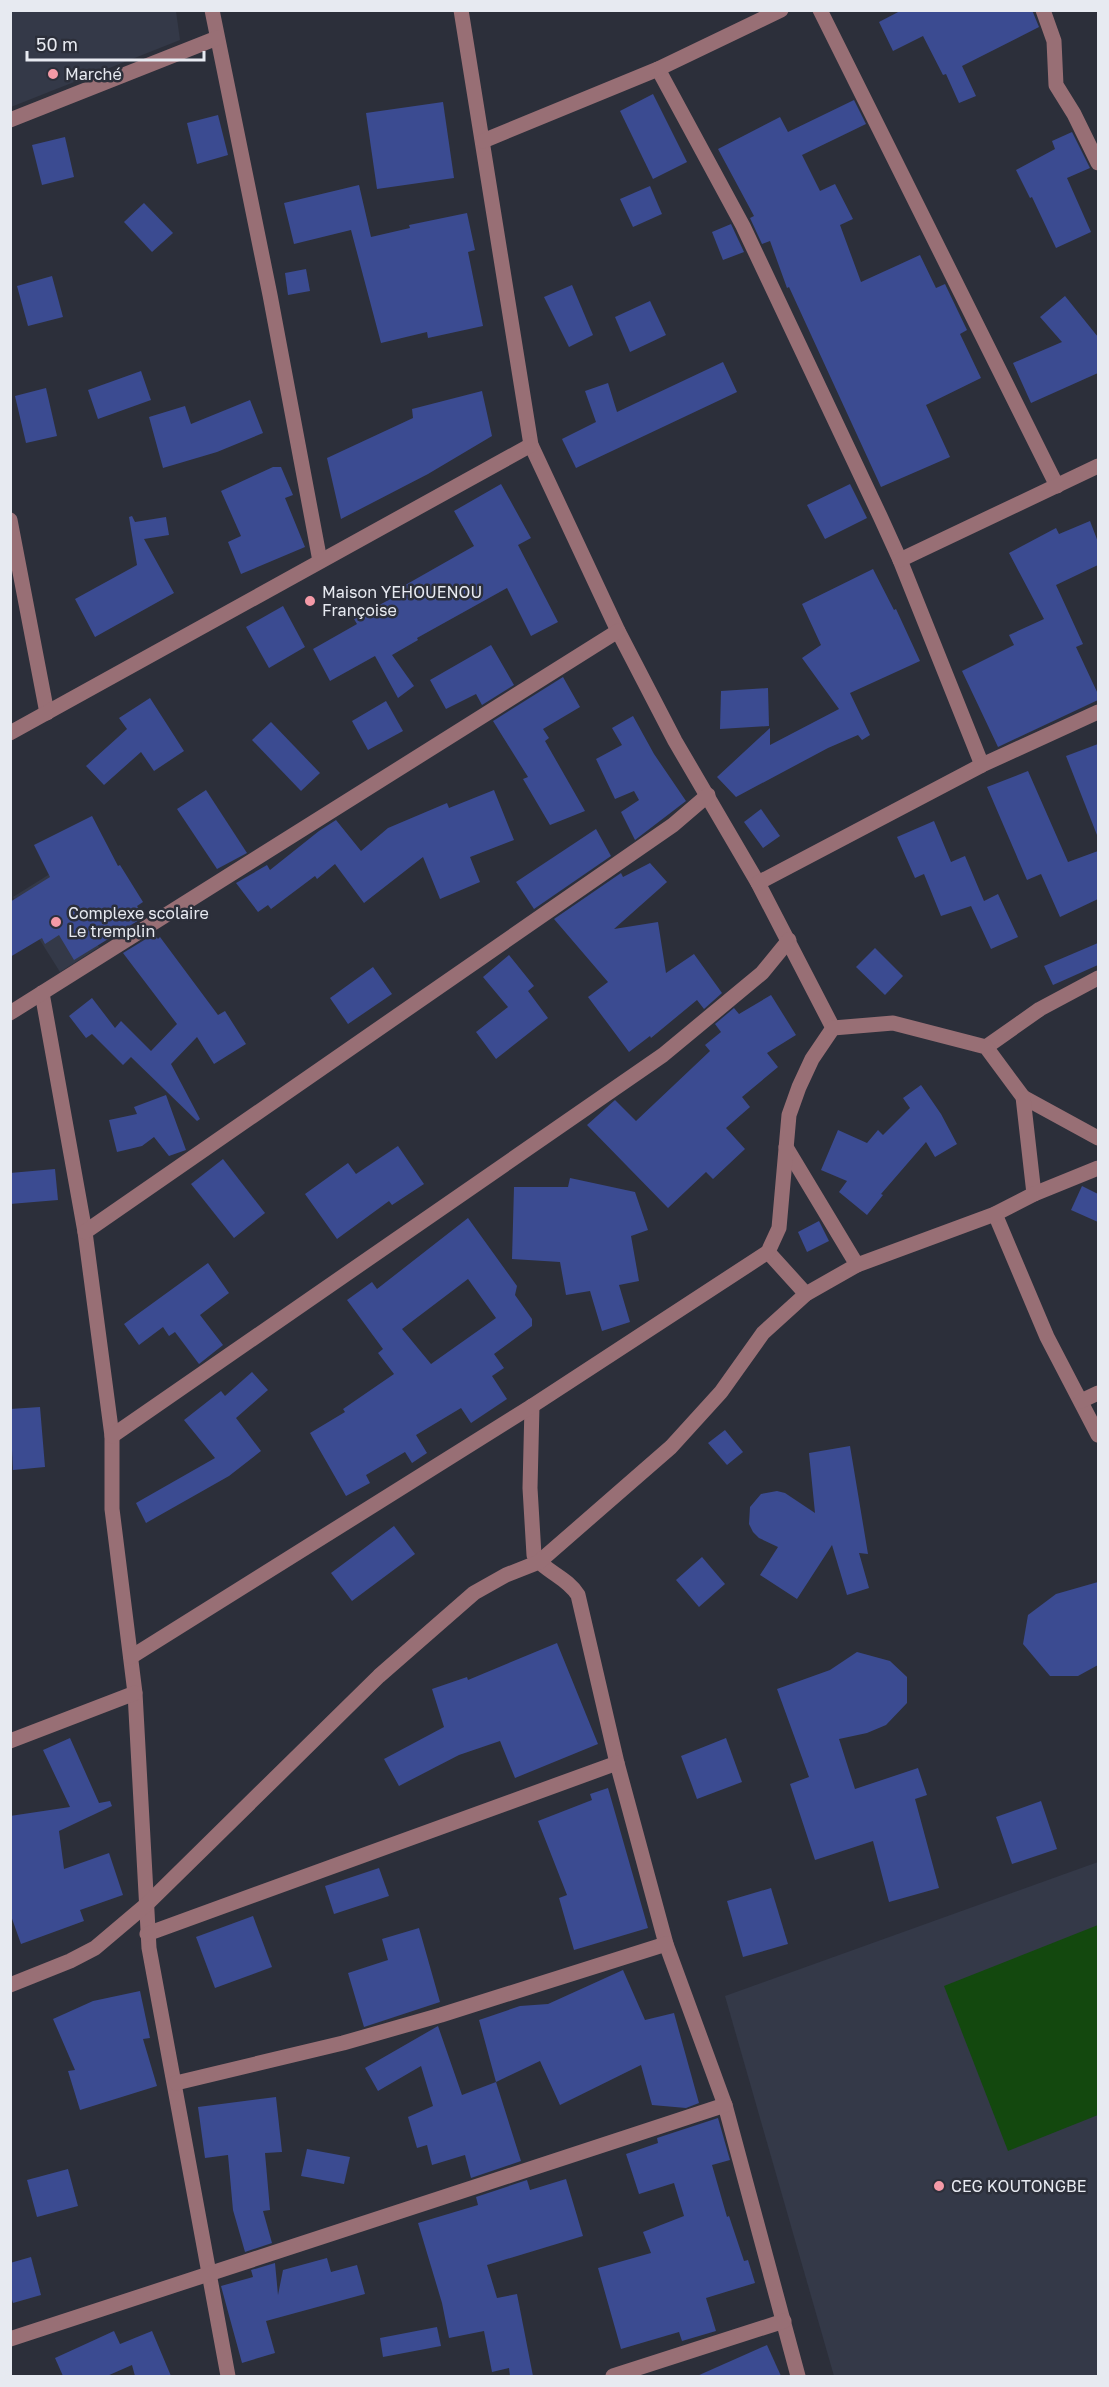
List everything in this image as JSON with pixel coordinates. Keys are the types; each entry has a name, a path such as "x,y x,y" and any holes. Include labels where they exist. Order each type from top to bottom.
{"street":[{"path":"212,10 270,295 320,561"},
{"path":"461,10 531,445 618,631 675,741 789,940 833,1028"},
{"path":"483,141 658,69 781,10"},
{"path":"820,10 1057,486"},
{"path":"1043,10 1054,41 1056,85 1074,114 1098,163"},
{"path":"10,120 217,38"},
{"path":"658,69 743,226 900,560 982,765"},
{"path":"10,734 531,445"},
{"path":"900,560 1098,466"},
{"path":"10,520 47,713"},
{"path":"10,1013 618,631"},
{"path":"758,883 982,765 1098,712"},
{"path":"85,1232 664,832 708,795"},
{"path":"112,1436 663,1055 762,973 789,940"},
{"path":"986,1047 1040,1009 1098,978"},
{"path":"42,993 85,1232 112,1436 112,1509 135,1693 147,1934 228,2376"},
{"path":"833,1028 893,1023 986,1047 1023,1097 1098,1138"},
{"path":"131,1657 531,1406 768,1252 779,1228 789,1115 812,1059 833,1028"},
{"path":"1023,1097 1034,1194"},
{"path":"786,1147 857,1265"},
{"path":"10,1985 70,1961 95,1948 147,1904 388,1669 474,1593 506,1575 539,1562 671,1447 721,1392 764,1333 806,1294 857,1265 994,1214 1034,1194 1098,1168"},
{"path":"994,1214 1047,1337 1098,1435"},
{"path":"768,1252 806,1294"},
{"path":"1081,1401 1098,1393"},
{"path":"531,1406 532,1546 539,1562 565,1580 578,1595 618,1762 666,1944 725,2105 798,2376"},
{"path":"10,1741 135,1693"},
{"path":"147,1934 618,1762"},
{"path":"176,2083 343,2043 666,1944"},
{"path":"10,2338 725,2105"},
{"path":"613,2376 784,2320"}],"shaded area":[{"name":"Marché","path":"11,10 176,11 180,40 11,107"},
{"name":"Complexe scolaire Le tremplin","path":"53,872 99,947 60,972 13,897"},
{"name":"CEG KOUTONGBE","path":"1098,1862 1098,2376 834,2376 725,1996"}],"green space":[{"path":"1098,1925 1098,2115 1008,2151 944,1986"}],"building":[{"path":"902,10 1032,10 1039,27 962,66 976,96 959,103 946,74 943,75 923,36 893,51 879,22"},
{"path":"653,94 687,162 653,179 620,111"},
{"path":"854,100 866,124 802,155 820,191 835,184 853,219 840,225 861,282 920,255 936,288 945,284 967,330 960,334 981,378 926,405 950,457 881,487 789,287 787,288 770,241 762,244 750,218 754,216 718,149 780,117 788,132"},
{"path":"443,102 454,178 377,189 366,113"},
{"path":"218,115 228,155 197,164 187,123"},
{"path":"1072,132 1090,168 1067,178 1091,232 1056,248 1032,197 1030,198 1016,170 1055,149 1052,141"},
{"path":"65,137 74,177 42,185 32,145"},
{"path":"359,185 371,237 410,228 409,225 467,213 475,250 468,252 483,326 428,338 427,332 381,343 351,230 294,244 284,203"},
{"path":"650,186 662,214 633,227 620,199"},
{"path":"144,203 173,233 152,252 124,222"},
{"path":"731,224 744,252 723,260 712,232"},
{"path":"306,269 310,291 288,295 285,273"},
{"path":"52,276 63,317 28,326 17,286"},
{"path":"572,285 593,335 569,347 544,297"},
{"path":"1065,296 1098,337 1098,373 1031,403 1013,363 1062,342 1040,317"},
{"path":"650,301 666,335 630,352 615,317"},
{"path":"723,362 737,392 576,468 562,439 596,422 585,391 608,383 617,412"},
{"path":"141,371 151,400 98,419 88,390"},
{"path":"46,388 57,436 26,443 15,396"},
{"path":"482,391 492,436 428,474 341,519 327,458 413,418 412,409"},
{"path":"250,400 263,433 217,452 163,468 149,417 185,406 191,424"},
{"path":"273,467 281,467 293,495 285,498 305,547 241,574 228,542 241,536 221,491"},
{"path":"501,484 531,538 518,545 558,622 531,636 507,588 417,638 418,640 392,655 414,686 398,698 375,656 330,681 313,649 357,624 354,619 403,592 400,588 474,546 454,511"},
{"path":"850,484 867,518 825,539 807,505"},
{"path":"132,516 135,522 166,517 169,535 144,539 174,593 95,637 75,599 137,565 129,517"},
{"path":"1090,521 1098,542 1098,565 1056,585 1083,644 1076,647 1098,694 1098,700 998,747 962,671 1014,645 1009,635 1044,619 1009,553 1056,528 1059,534"},
{"path":"873,569 894,610 896,609 920,661 850,693 870,735 862,740 858,735 828,748 736,797 717,777 770,728 770,745 839,709 802,658 821,645 802,604"},
{"path":"283,606 305,647 269,668 246,627"},
{"path":"491,645 514,685 482,705 476,694 446,709 430,680"},
{"path":"563,677 580,707 543,729 549,738 545,741 585,811 550,825 523,779 528,777 493,721"},
{"path":"768,688 769,726 720,729 721,691"},
{"path":"150,698 184,751 154,771 141,752 104,785 86,766 127,729 119,718"},
{"path":"386,701 403,731 368,750 352,721"},
{"path":"633,716 654,754 686,801 635,840 621,812 639,800 634,791 615,799 596,759 622,745 612,728"},
{"path":"271,722 320,773 301,791 252,740"},
{"path":"1098,744 1098,835 1097,835 1066,756"},
{"path":"1028,771 1068,862 1098,851 1098,899 1060,917 1041,874 1027,880 987,787"},
{"path":"206,790 247,853 217,869 177,809"},
{"path":"494,790 514,840 470,857 480,882 440,899 423,857 364,903 335,864 317,879 315,876 271,909 268,905 258,912 236,883 267,865 270,870 336,820 361,851 388,828 447,803 449,808"},
{"path":"761,809 780,836 763,848 744,822"},
{"path":"92,816 118,866 120,865 143,902 137,906 144,917 74,960 59,935 45,944 42,938 10,957 10,902 50,877 34,845"},
{"path":"934,821 951,862 965,856 984,901 998,894 1018,937 991,949 971,906 941,916 924,874 915,878 897,837"},
{"path":"596,829 611,856 534,909 516,882"},
{"path":"650,863 667,882 614,929 658,922 666,973 694,954 722,993 704,1009 697,1000 651,1038 650,1036 629,1052 588,997 608,982 554,919 621,873 623,877"},
{"path":"154,934 158,939 160,937 218,1015 225,1011 246,1044 214,1064 197,1037 171,1064 200,1119 197,1121 131,1057 123,1065 92,1034 86,1038 69,1016 92,998 115,1028 121,1021 151,1051 177,1024 123,953"},
{"path":"1098,943 1098,965 1053,985 1044,966"},
{"path":"875,948 903,976 885,995 856,967"},
{"path":"509,955 534,986 528,991 548,1018 496,1059 476,1032 508,1007 483,977"},
{"path":"373,967 392,994 348,1024 330,998"},
{"path":"771,995 796,1035 767,1053 778,1067 742,1097 750,1107 726,1128 745,1149 713,1179 706,1172 668,1208 587,1125 615,1100 636,1121 710,1051 705,1045 721,1032 715,1024 734,1008 739,1014"},
{"path":"921,1085 941,1114 957,1144 935,1157 926,1142 881,1194 883,1195 867,1215 839,1192 847,1181 821,1170 838,1130 867,1143 878,1130 883,1135 910,1108 903,1098"},
{"path":"166,1095 186,1150 169,1156 154,1137 142,1146 117,1152 109,1120 137,1114 134,1107"},
{"path":"398,1146 424,1184 392,1205 389,1201 337,1239 305,1194 348,1163 356,1174"},
{"path":"223,1159 265,1213 234,1238 191,1184"},
{"path":"55,1169 58,1200 10,1204 10,1173"},
{"path":"570,1178 635,1192 648,1230 631,1236 639,1281 619,1285 630,1322 602,1331 590,1291 566,1295 560,1262 512,1259 514,1187 568,1187"},
{"path":"1082,1186 1098,1194 1098,1222 1071,1210"},
{"path":"468,1218 517,1286 515,1295 532,1319 532,1326 494,1354 504,1368 492,1376 507,1399 471,1423 461,1408 416,1435 427,1453 412,1463 405,1452 366,1475 370,1483 346,1496 310,1433 345,1412 343,1409 394,1374 378,1353 383,1349 347,1300 372,1282 377,1289","holes":["468,1279 496,1318 431,1364 402,1329"]},
{"path":"819,1221 829,1241 807,1252 798,1232"},
{"path":"208,1263 229,1293 200,1315 223,1345 199,1364 175,1332 169,1336 163,1327 139,1345 124,1324"},
{"path":"252,1372 268,1390 236,1418 261,1451 229,1476 146,1523 136,1503 215,1458 184,1420 221,1391 225,1396"},
{"path":"40,1407 45,1467 13,1470 10,1409"},
{"path":"725,1430 743,1452 727,1465 708,1443"},
{"path":"850,1446 868,1554 859,1553 869,1588 847,1595 832,1545 797,1599 760,1575 778,1547 759,1538 753,1532 749,1524 750,1507 761,1494 777,1491 785,1493 815,1513 809,1453"},
{"path":"394,1526 415,1554 352,1601 331,1573"},
{"path":"702,1557 725,1584 699,1607 676,1580"},
{"path":"1098,1582 1098,1665 1078,1676 1050,1676 1023,1644 1028,1615 1056,1594"},
{"path":"557,1643 598,1744 515,1778 500,1741 459,1755 399,1786 384,1759 444,1727 432,1689 467,1677 468,1680"},
{"path":"857,1652 890,1661 907,1677 907,1703 886,1725 867,1733 839,1739 855,1789 918,1768 927,1795 915,1799 939,1888 889,1902 873,1841 815,1860 790,1784 809,1777 777,1689 830,1670"},
{"path":"70,1738 99,1803 110,1801 112,1806 59,1831 64,1869 109,1853 123,1895 80,1910 84,1921 21,1944 10,1913 10,1816 70,1807 43,1750"},
{"path":"726,1738 742,1782 697,1799 681,1756"},
{"path":"608,1788 648,1928 574,1950 559,1898 567,1895 538,1821 592,1800 590,1794"},
{"path":"1041,1801 1057,1849 1012,1864 996,1817"},
{"path":"379,1868 389,1896 334,1914 325,1886"},
{"path":"771,1888 788,1944 743,1957 727,1901"},
{"path":"253,1916 272,1967 215,1988 196,1937"},
{"path":"419,1928 440,2002 364,2027 348,1973 388,1960 382,1939"},
{"path":"623,1970 645,2020 674,2013 699,2103 686,2108 652,2105 641,2065 560,2105 540,2061 496,2082 479,2020 520,2006 548,2004"},
{"path":"140,1991 150,2038 143,2039 157,2086 80,2110 68,2071 75,2070 53,2019 93,2001"},
{"path":"438,2026 462,2095 496,2082 521,2161 471,2178 465,2155 432,2165 427,2145 417,2148 408,2117 433,2106 421,2066 378,2091 365,2068"},
{"path":"276,2097 282,2152 265,2153 270,2210 263,2211 272,2243 245,2252 233,2210 228,2155 205,2158 198,2107"},
{"path":"718,2118 730,2160 712,2165 727,2217 729,2216 744,2261 748,2260 755,2283 706,2298 716,2331 682,2341 679,2332 621,2349 598,2268 651,2253 643,2232 684,2216 674,2183 639,2194 626,2154 658,2143 657,2138"},
{"path":"307,2149 350,2157 344,2184 301,2176"},
{"path":"68,2169 78,2206 37,2217 27,2180"},
{"path":"566,2179 583,2236 487,2265 497,2298 517,2294 533,2376 510,2376 509,2368 492,2372 484,2331 449,2338 442,2303 418,2223 478,2205 476,2197 527,2180 530,2190"},
{"path":"31,2257 41,2295 13,2303 10,2293 10,2263"},
{"path":"327,2258 331,2272 357,2265 365,2294 266,2321 275,2353 242,2363 221,2286 253,2277 251,2270 275,2263 278,2295 283,2270"},
{"path":"437,2327 441,2346 383,2357 380,2338"},
{"path":"114,2331 120,2344 152,2331 171,2376 135,2376 132,2365 107,2376 63,2376 55,2358"},
{"path":"767,2345 781,2376 697,2376"}],"place":[{"name":"Marché","path":"53,74"},
{"name":"Maison YEHOUENOU Françoise","path":"310,601"},
{"name":"Complexe scolaire Le tremplin","path":"56,922"},
{"name":"CEG KOUTONGBE","path":"939,2186"}]}
